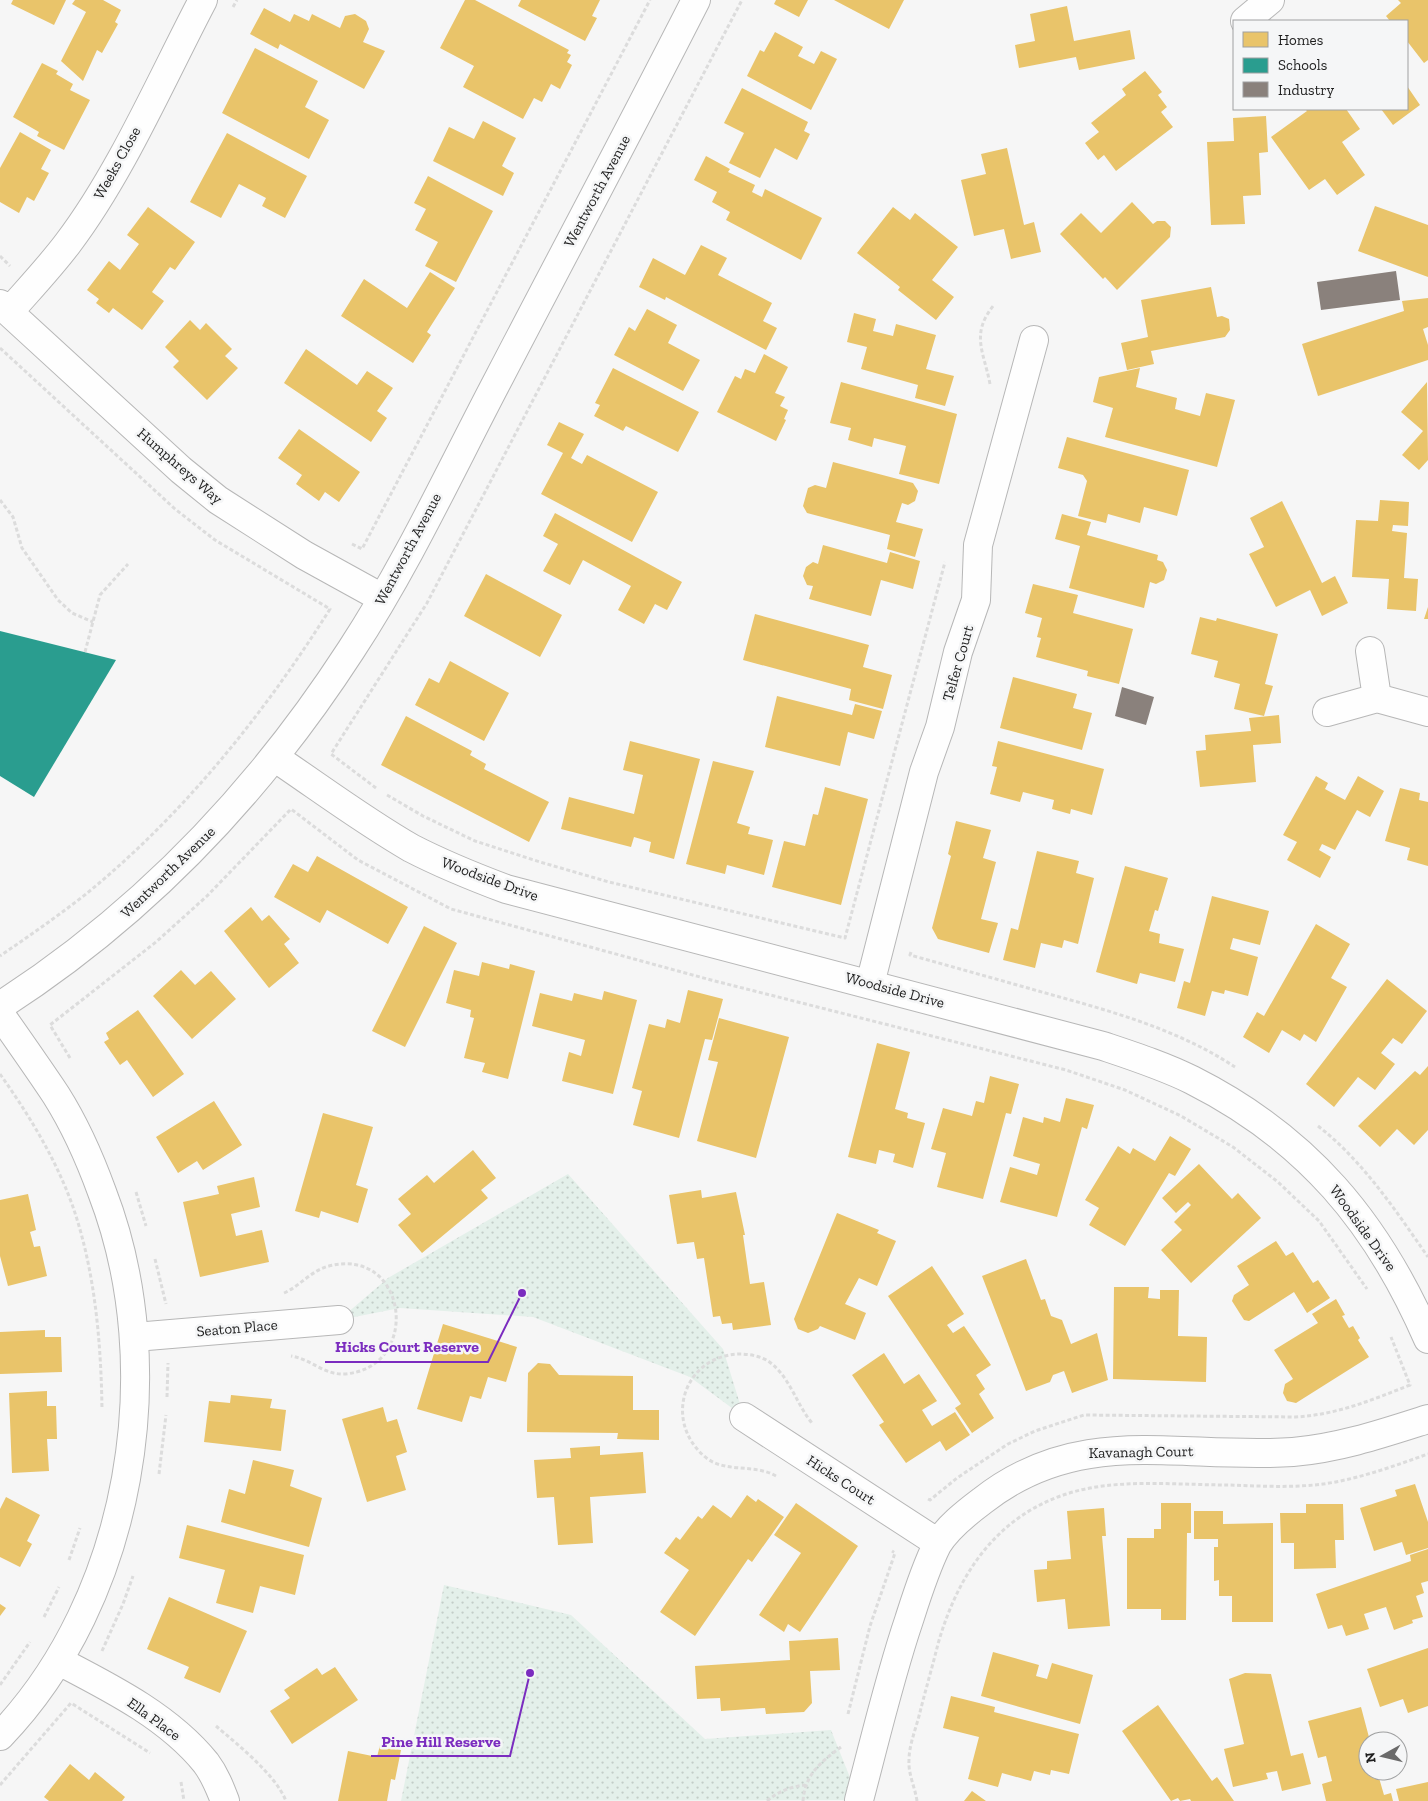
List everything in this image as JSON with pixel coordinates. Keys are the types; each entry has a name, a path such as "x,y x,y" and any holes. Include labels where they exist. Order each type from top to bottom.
{"street":[{"name":"Weeks Close","path":"4,308 68,243 86,218 123,154 203,0"},
{"name":"Wentworth Avenue","path":"0,1006 43,978 108,929 162,881 217,826 274,757 352,650 382,598 696,0"},
{"path":"1247,20 1270,0"},
{"name":"Humphreys Way","path":"4,308 181,470 218,500 289,547 382,598"},
{"name":"Telfer Court","path":"870,984 924,772 940,727 958,652 976,600 978,545 1034,340"},
{"path":"1370,651 1377,698"},
{"path":"1327,712 1377,698 1428,712"},
{"name":"Woodside Drive","path":"274,757 378,828 412,848 480,879 538,898 1103,1046 1152,1062 1229,1100 1288,1142 1337,1190 1360,1218 1401,1280 1428,1339"},
{"path":"0,1014 57,1096 83,1147 103,1193 124,1270 135,1337 136,1382 125,1483 101,1570 87,1606 59,1661 2,1731"},
{"name":"Seaton Place","path":"135,1337 339,1320"},
{"name":"Hicks Court","path":"744,1417 938,1543"},
{"name":"Kavanagh Court","path":"859,1800 900,1648 918,1590 938,1543 956,1523 990,1494 1031,1471 1077,1454 1144,1449 1264,1453 1302,1451 1344,1444 1428,1419"},
{"name":"Ella Place","path":"59,1661 138,1705 184,1740 207,1764 217,1779 225,1801"}],"path":[{"path":"344,540 362,550 650,0"},
{"path":"742,0 427,603 331,754 382,792 423,816 475,841 609,882 846,938 947,558"},
{"path":"0,256 10,266 16,259"},
{"path":"989,390 988,374 980,344 980,334 987,313 994,305"},
{"path":"0,500 12,517 22,548 58,600 72,613 93,622"},
{"path":"85,652 100,594 128,564"},
{"path":"0,956 86,893 138,848 174,811 223,758 257,714 298,660 330,609"},
{"path":"50,1025 156,942 206,896 291,810 358,860 451,909 711,980 1066,1070 1125,1090 1181,1116 1233,1147 1278,1182 1319,1221 1369,1294"},
{"path":"0,1074 26,1111 51,1157 73,1208 88,1268 99,1336 101,1418"},
{"path":"1390,1334 1410,1385"},
{"path":"916,1801 910,1772 911,1746 944,1624 958,1588 974,1562 994,1538 1014,1520 1060,1496 1090,1488 1120,1485 1289,1486 1323,1484 1382,1470 1428,1454"},
{"path":"66,1569 81,1526"},
{"path":"847,1721 870,1626 895,1553"},
{"path":"41,1624 60,1586"},
{"path":"0,1685 32,1640"},
{"path":"0,1786 71,1703 153,1755"},
{"path":"803,1801 805,1785 815,1767 841,1748 843,1743"},
{"path":"179,1775 184,1801"},
{"path":"767,1801 784,1790 805,1785"}],"shaded area":[{"path":"568,1174 723,1349 744,1417 690,1377 533,1317 400,1308 339,1320 388,1278"},
{"path":"444,1585 571,1615 705,1739 831,1730 859,1800 401,1801"}],"building: Homes":[{"path":"13,0 66,0 54,25 11,4"},
{"path":"75,0 103,0 121,10 115,22 118,24 102,53 97,50 83,81 61,61 86,12 72,4"},
{"path":"465,0 475,0 569,50 567,53 571,55 567,62 572,65 560,89 551,84 542,102 534,98 523,119 463,87 474,66 440,48"},
{"path":"521,0 600,0 592,16 597,18 585,41 518,6"},
{"path":"776,0 808,0 799,17 774,4"},
{"path":"834,0 904,0 889,29"},
{"path":"1398,0 1428,0 1428,60 1424,63 1408,42 1408,20 1389,20 1386,16 1401,3"},
{"path":"1067,6 1074,41 1130,30 1135,59 1079,70 1076,57 1019,68 1015,45 1035,41 1030,14"},
{"path":"264,8 290,22 294,14 309,21 312,14 340,28 345,16 355,14 366,21 369,29 363,42 385,51 364,89 280,44 278,49 250,34"},
{"path":"775,32 803,47 798,56 814,64 821,51 837,59 811,110 747,76 760,50 764,52"},
{"path":"255,48 318,81 305,107 329,120 309,159 222,113"},
{"path":"42,63 58,71 56,74 73,84 70,90 90,100 64,150 37,136 39,132 13,117"},
{"path":"1145,71 1162,92 1158,95 1167,107 1161,112 1173,127 1116,171 1104,155 1098,160 1085,143 1099,132 1091,123 1126,95 1122,89"},
{"path":"1408,87 1420,105 1393,125 1382,110 1408,110"},
{"path":"742,88 808,122 804,131 810,134 797,160 775,148 760,178 729,163 744,133 724,123"},
{"path":"1347,110 1360,129 1342,142 1365,175 1337,195 1325,179 1309,190 1271,137 1307,111"},
{"path":"1266,116 1268,152 1259,153 1261,195 1243,196 1245,224 1211,225 1207,142 1234,141 1233,118"},
{"path":"483,121 516,138 502,166 514,173 503,196 433,161 449,127 474,139"},
{"path":"20,132 51,150 41,169 49,173 34,201 27,197 19,213 0,202 0,168"},
{"path":"227,133 307,176 285,218 262,206 266,198 239,184 221,218 190,202"},
{"path":"1007,148 1024,225 1034,222 1041,252 1011,259 1004,229 974,236 961,180 986,174 981,154"},
{"path":"706,156 730,169 728,172 755,185 752,192 762,197 765,189 822,218 801,260 726,220 730,212 712,202 717,192 694,180"},
{"path":"428,176 493,211 456,282 425,266 438,242 415,230 426,209 414,203"},
{"path":"1132,202 1153,224 1157,221 1165,221 1171,227 1170,237 1117,290 1105,277 1103,279 1060,234 1081,213 1101,233"},
{"path":"1375,206 1428,225 1428,277 1358,251"},
{"path":"148,207 195,242 175,270 170,267 152,292 164,301 142,330 113,308 109,313 96,303 99,299 87,290 109,261 120,270 139,244 127,235"},
{"path":"893,207 910,220 915,213 958,247 932,280 954,297 936,320 898,290 900,287 857,253"},
{"path":"701,245 727,258 718,275 772,303 763,321 777,328 766,350 666,297 665,300 639,287 653,258 685,275"},
{"path":"430,272 455,288 427,332 431,335 413,363 341,316 364,279 407,308"},
{"path":"1211,287 1217,317 1222,316 1229,319 1230,330 1225,337 1151,351 1154,364 1127,370 1121,343 1148,337 1141,300"},
{"path":"1428,298 1428,327 1423,329 1428,345 1428,360 1318,396 1302,344 1404,311 1402,301"},
{"path":"647,309 677,325 668,343 700,360 683,391 614,355 629,327 635,331"},
{"path":"854,313 876,319 873,331 893,336 896,324 936,335 926,369 954,376 945,406 915,398 918,385 861,369 867,347 847,342"},
{"path":"190,320 200,330 206,323 232,349 225,356 238,368 207,400 173,367 179,361 165,347"},
{"path":"306,349 357,385 367,371 393,388 377,411 387,418 371,442 284,383"},
{"path":"764,354 788,367 775,393 785,397 780,406 788,410 784,419 786,420 776,441 717,412 735,376 741,379 745,369 755,373"},
{"path":"613,368 699,412 678,452 626,426 623,431 594,416 600,405 595,403"},
{"path":"1140,368 1136,387 1177,398 1175,409 1200,416 1206,393 1235,400 1217,467 1105,437 1113,408 1093,402 1099,377"},
{"path":"841,382 957,414 939,484 899,474 906,446 874,438 872,447 848,440 851,428 830,423"},
{"path":"1427,382 1428,460 1419,470 1402,455 1423,431 1401,412"},
{"path":"559,422 584,434 571,458 582,464 587,455 658,492 632,542 541,494 563,453 547,445"},
{"path":"299,429 360,472 339,502 325,492 319,501 296,484 302,475 278,458"},
{"path":"1067,437 1189,470 1177,516 1144,507 1140,523 1108,514 1106,523 1078,516 1087,481 1083,475 1058,468"},
{"path":"833,462 913,483 918,491 915,501 908,505 902,503 896,522 923,529 915,557 887,549 890,535 807,513 803,506 808,488 815,485 826,488"},
{"path":"1380,500 1409,502 1408,526 1393,525 1392,531 1407,533 1404,578 1418,579 1416,611 1387,609 1389,579 1352,577 1356,520 1378,521"},
{"path":"1282,501 1322,583 1335,576 1348,603 1322,616 1310,590 1276,607 1249,554 1264,547 1250,518"},
{"path":"555,513 682,582 667,610 655,604 644,624 618,610 631,586 583,560 570,585 543,571 558,544 543,536"},
{"path":"1062,514 1091,522 1087,535 1158,555 1157,560 1163,562 1167,570 1164,580 1156,584 1150,582 1144,608 1069,588 1080,546 1055,539"},
{"path":"823,545 887,563 890,552 920,561 913,589 881,580 871,616 809,599 813,586 807,585 803,576 806,567 813,562 818,564"},
{"path":"486,574 562,615 540,657 464,616"},
{"path":"1033,584 1078,595 1073,613 1133,629 1119,684 1087,676 1088,671 1036,657 1041,638 1037,637 1042,618 1025,613"},
{"path":"1428,607 1428,619 1424,619"},
{"path":"755,614 869,645 863,667 892,675 883,709 849,700 851,689 743,660"},
{"path":"1200,617 1216,621 1217,618 1278,634 1265,684 1273,686 1264,716 1234,709 1240,684 1214,677 1218,661 1191,654"},
{"path":"450,661 509,693 484,741 415,705 429,678 439,683"},
{"path":"1013,677 1077,694 1073,708 1092,713 1082,750 1000,728"},
{"path":"777,696 852,715 855,704 882,711 874,739 848,732 840,766 765,747"},
{"path":"1279,715 1281,743 1253,745 1256,782 1200,787 1196,751 1206,750 1205,735 1251,731 1249,718"},
{"path":"406,716 472,751 470,755 486,764 484,769 549,802 529,842 381,765"},
{"path":"630,741 700,759 674,859 649,852 651,842 634,837 631,847 561,829 569,797 634,814 643,775 623,770"},
{"path":"998,741 1104,769 1092,815 1071,809 1070,814 1052,809 1054,800 1023,792 1020,802 990,794 997,767 992,766"},
{"path":"713,761 754,771 737,823 750,827 748,834 773,840 764,875 727,865 725,874 686,864"},
{"path":"1316,776 1328,783 1325,789 1345,800 1358,776 1384,791 1370,817 1357,810 1335,850 1322,844 1319,850 1331,857 1320,878 1287,860 1297,842 1283,835"},
{"path":"825,787 868,799 841,905 772,887 784,841 805,846 813,814 818,815"},
{"path":"1400,788 1420,793 1419,800 1428,802 1428,866 1407,860 1410,848 1385,841"},
{"path":"956,821 991,830 983,858 996,862 981,919 998,923 989,953 938,939 932,928 951,856 948,854"},
{"path":"1037,851 1079,861 1076,873 1094,878 1078,944 1064,940 1062,948 1041,943 1035,968 1003,960 1011,928 1018,930"},
{"path":"317,856 408,907 388,944 327,910 320,923 274,897 293,864 308,872"},
{"path":"1125,866 1168,878 1158,911 1155,910 1149,931 1160,934 1159,943 1184,949 1175,982 1140,973 1137,984 1096,972"},
{"path":"1212,896 1269,911 1260,945 1233,938 1230,949 1258,957 1248,996 1225,990 1224,994 1212,991 1205,1016 1177,1008 1184,981 1190,983"},
{"path":"251,907 262,921 269,915 290,939 284,944 299,963 269,988 224,931"},
{"path":"1316,924 1350,944 1331,978 1347,987 1316,1042 1304,1034 1300,1041 1282,1030 1269,1053 1243,1037 1257,1012 1264,1016"},
{"path":"424,926 457,943 405,1047 372,1031"},
{"path":"482,962 509,969 510,964 535,971 508,1079 482,1072 485,1063 464,1058 474,1018 470,1017 471,1010 446,1003 454,970 479,976"},
{"path":"181,970 195,985 211,971 236,999 192,1039 153,996"},
{"path":"1387,979 1427,1011 1402,1044 1393,1038 1381,1053 1395,1064 1375,1090 1358,1077 1334,1107 1306,1084"},
{"path":"688,990 723,999 712,1040 705,1039 679,1138 633,1125 642,1091 632,1088 649,1024 665,1028 667,1019 680,1023"},
{"path":"604,991 637,1000 613,1094 562,1081 569,1052 581,1056 585,1040 532,1026 540,993 572,1001 574,993 602,1000"},
{"path":"138,1010 184,1074 153,1097 127,1060 120,1065 104,1042 109,1039 106,1033"},
{"path":"719,1018 789,1037 756,1158 697,1141 718,1062 708,1060"},
{"path":"877,1043 910,1052 895,1109 908,1113 907,1118 925,1123 913,1168 893,1162 895,1154 879,1150 876,1164 848,1157"},
{"path":"1428,1066 1428,1130 1414,1145 1397,1129 1380,1147 1358,1126 1415,1071 1420,1075"},
{"path":"990,1076 1019,1084 1011,1114 1006,1113 983,1199 937,1187 946,1153 931,1149 943,1108 972,1116 976,1101 984,1103"},
{"path":"1066,1098 1094,1105 1087,1129 1082,1127 1057,1217 1000,1202 1010,1167 1037,1175 1040,1164 1013,1156 1023,1117 1043,1123 1044,1117 1060,1122"},
{"path":"214,1101 242,1145 203,1170 197,1161 178,1173 156,1137"},
{"path":"323,1113 373,1127 356,1185 368,1189 358,1223 321,1211 319,1218 295,1211"},
{"path":"1170,1136 1191,1149 1175,1176 1169,1173 1125,1246 1089,1225 1099,1208 1085,1200 1118,1146 1130,1154 1133,1148 1155,1161"},
{"path":"473,1150 496,1178 481,1190 488,1198 422,1253 398,1225 411,1214 398,1199 427,1175 434,1183"},
{"path":"1199,1164 1232,1199 1238,1193 1261,1218 1191,1283 1161,1250 1182,1230 1174,1222 1191,1205 1188,1202 1176,1213 1162,1198"},
{"path":"254,1177 260,1207 231,1214 236,1236 262,1230 269,1262 200,1277 183,1202 219,1194 217,1186"},
{"path":"701,1190 702,1198 736,1192 745,1235 743,1235 750,1284 764,1282 771,1325 733,1330 732,1323 722,1324 720,1316 713,1317 704,1258 697,1259 694,1242 677,1244 669,1195"},
{"path":"28,1194 36,1230 30,1232 34,1247 40,1246 47,1276 8,1286 0,1256 0,1200"},
{"path":"837,1213 879,1230 877,1233 896,1241 877,1286 859,1278 845,1304 866,1313 855,1340 820,1326 818,1329 808,1333 798,1329 794,1319"},
{"path":"1276,1241 1286,1256 1293,1252 1313,1283 1318,1280 1330,1298 1307,1313 1294,1292 1249,1321 1244,1320 1232,1301 1234,1295 1249,1285 1237,1266"},
{"path":"1026,1259 1041,1300 1045,1299 1051,1316 1062,1320 1071,1344 1097,1333 1108,1380 1072,1393 1064,1371 1053,1375 1050,1382 1026,1391 982,1276"},
{"path":"932,1266 964,1314 947,1325 953,1333 964,1326 991,1365 976,1375 985,1389 979,1394 994,1418 972,1433 955,1408 961,1404 888,1296"},
{"path":"1114,1287 1149,1287 1148,1298 1160,1299 1160,1290 1179,1290 1178,1336 1207,1337 1206,1382 1113,1379"},
{"path":"1336,1299 1345,1315 1342,1316 1349,1328 1353,1326 1360,1338 1358,1340 1369,1357 1296,1403 1287,1401 1283,1393 1285,1384 1293,1379 1274,1350 1318,1323 1312,1314"},
{"path":"443,1324 517,1347 506,1382 488,1377 481,1399 470,1396 462,1422 417,1409"},
{"path":"45,1330 45,1337 61,1337 62,1372 0,1374 0,1332"},
{"path":"884,1353 904,1384 919,1374 937,1401 922,1410 932,1426 955,1412 970,1435 946,1451 940,1441 906,1463 879,1425 884,1422 852,1375"},
{"path":"538,1363 550,1364 559,1375 633,1376 633,1410 659,1410 659,1440 617,1439 618,1433 527,1432 528,1373"},
{"path":"47,1391 47,1406 56,1406 57,1439 47,1439 49,1471 12,1473 9,1393"},
{"path":"231,1395 272,1399 270,1408 286,1410 281,1451 204,1442 209,1401 230,1403"},
{"path":"383,1407 387,1422 397,1419 407,1452 396,1456 406,1490 367,1502 342,1419"},
{"path":"600,1446 600,1455 643,1452 646,1493 590,1497 593,1543 558,1545 554,1497 537,1498 534,1460 571,1458 570,1448"},
{"path":"253,1460 294,1470 290,1486 322,1498 309,1547 221,1522 229,1489 245,1494"},
{"path":"1415,1484 1428,1522 1428,1548 1406,1555 1402,1542 1374,1551 1360,1508 1397,1496 1395,1490"},
{"path":"747,1495 756,1502 758,1499 784,1517 752,1562 748,1559 695,1636 660,1612 689,1570 664,1553 676,1537 680,1540 698,1516 702,1519 713,1505 731,1518"},
{"path":"6,1497 40,1515 27,1541 32,1544 20,1567 0,1557 0,1509"},
{"path":"796,1503 858,1546 800,1632 788,1624 784,1632 759,1615 801,1553 774,1535"},
{"path":"1161,1503 1191,1503 1191,1533 1187,1533 1186,1620 1161,1620 1161,1609 1127,1609 1127,1538 1154,1538 1154,1529 1161,1529"},
{"path":"1306,1504 1343,1504 1344,1540 1335,1540 1336,1568 1294,1569 1294,1543 1281,1543 1280,1513 1306,1513"},
{"path":"1104,1508 1106,1536 1102,1536 1110,1626 1068,1629 1065,1599 1037,1602 1034,1570 1047,1569 1047,1561 1071,1559 1067,1511"},
{"path":"1194,1511 1223,1511 1223,1524 1273,1523 1273,1622 1232,1622 1232,1596 1219,1596 1219,1580 1214,1581 1214,1547 1218,1547 1218,1539 1194,1539"},
{"path":"187,1525 304,1555 295,1595 260,1586 253,1613 216,1603 225,1570 179,1558"},
{"path":"1428,1549 1428,1581 1421,1583 1424,1593 1416,1596 1423,1617 1412,1620 1413,1623 1394,1630 1386,1607 1364,1614 1369,1629 1346,1636 1342,1625 1328,1629 1316,1594 1411,1561 1410,1555"},
{"path":"169,1597 247,1631 220,1693 184,1678 189,1667 147,1649"},
{"path":"0,1604 6,1608 0,1616"},
{"path":"838,1638 840,1670 810,1671 812,1703 804,1712 766,1714 765,1708 721,1711 720,1698 697,1699 695,1666 790,1660 789,1641"},
{"path":"1428,1648 1428,1706 1408,1713 1403,1699 1380,1707 1367,1669"},
{"path":"993,1652 1039,1665 1036,1676 1047,1679 1052,1663 1093,1675 1080,1724 981,1696"},
{"path":"335,1667 358,1700 292,1744 270,1711 290,1698 284,1690 317,1668 322,1675"},
{"path":"1245,1673 1271,1674 1291,1756 1303,1753 1311,1784 1282,1791 1277,1771 1266,1773 1268,1779 1233,1787 1224,1749 1244,1744 1229,1679"},
{"path":"951,1696 995,1707 994,1712 1079,1734 1069,1774 1051,1770 1050,1775 1034,1771 1031,1781 1002,1773 998,1787 968,1779 979,1737 943,1728"},
{"path":"1158,1705 1212,1781 1217,1777 1234,1801 1191,1801 1190,1799 1180,1801 1178,1798 1171,1801 1122,1731"},
{"path":"1361,1707 1367,1731 1358,1731 1358,1781 1380,1781 1384,1795 1391,1793 1393,1801 1326,1801 1322,1784 1332,1781 1326,1756 1318,1758 1308,1721"},
{"path":"380,1745 401,1750 395,1780 391,1779 387,1801 338,1801 348,1751 377,1757"},
{"path":"70,1764 89,1780 95,1772 125,1797 122,1801 49,1801 44,1797"},
{"path":"1428,1782 1428,1801 1399,1801 1396,1789"},
{"path":"972,1791 986,1801 964,1801"}],"building: Schools":[{"path":"0,631 116,660 34,797 0,776"}],"building: Industry":[{"path":"1396,271 1400,300 1321,310 1317,282"},
{"path":"1122,687 1154,697 1146,725 1115,716"}],"place":[{"name":"Hicks Court Reserve","path":"522,1293"},
{"name":"Pine Hill Reserve","path":"530,1673"}]}
